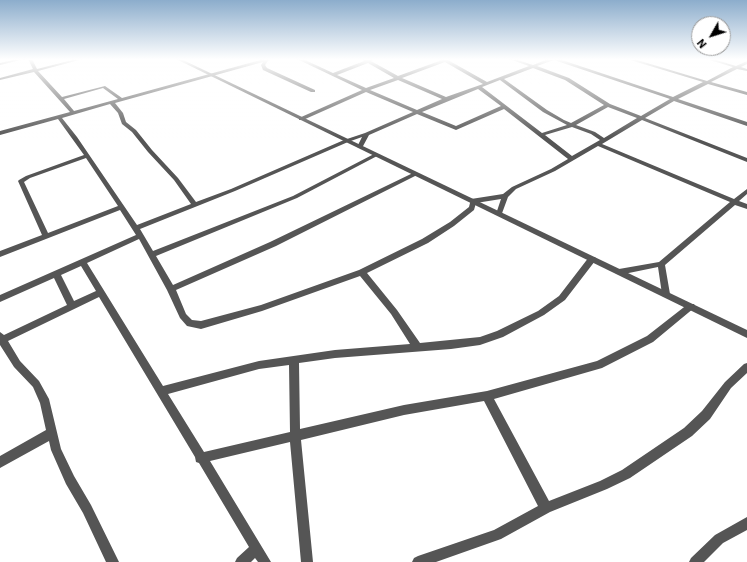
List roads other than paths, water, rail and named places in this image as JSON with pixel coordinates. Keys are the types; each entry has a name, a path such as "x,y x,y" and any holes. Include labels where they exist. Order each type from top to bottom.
{"street":[{"path":"48,85 73,113"},
{"path":"0,133 176,85"},
{"path":"233,85 747,334"},
{"path":"299,85 313,92"},
{"path":"355,85 456,128 504,107"},
{"path":"301,119 379,85"},
{"path":"415,85 446,99"},
{"path":"136,228 195,205 346,141 367,134 446,99 484,85"},
{"path":"510,85 545,112 571,125 593,133 604,140"},
{"path":"577,85 608,105 747,160"},
{"path":"633,85 747,124"},
{"path":"472,201 505,196 521,184 553,170 674,99 702,85"},
{"path":"718,85 747,94"},
{"path":"60,99 106,87 122,100"},
{"path":"478,88 572,159"},
{"path":"112,103 120,113 124,123 141,138 150,151 176,179 195,205"},
{"path":"540,135 571,125 608,105"},
{"path":"59,117 76,138 136,228 171,289 183,316 190,323 201,325 262,308 362,272 425,241 452,224 472,208 472,201"},
{"path":"360,147 367,134"},
{"path":"598,144 747,207"},
{"path":"151,255 295,197 376,155"},
{"path":"46,236 21,181 28,177 87,156"},
{"path":"171,289 273,244 415,174"},
{"path":"619,272 660,264 747,191"},
{"path":"499,214 505,196"},
{"path":"0,254 122,207"},
{"path":"0,299 140,236"},
{"path":"160,391 259,365 335,354 417,347 451,346 480,341 500,334 541,313 562,298 592,259"},
{"path":"82,261 200,458 265,562"},
{"path":"660,264 666,294"},
{"path":"362,272 394,312 417,347"},
{"path":"56,273 72,306"},
{"path":"101,292 1,339 17,364 36,384 45,402 56,450 113,562"},
{"path":"200,458 404,410 487,396 599,365 650,339 691,306"},
{"path":"294,360 295,436 307,562"},
{"path":"418,562 496,535 546,508 626,474 688,432 706,415 728,384 747,367"},
{"path":"487,396 546,508"},
{"path":"0,462 52,433"},
{"path":"695,562 719,539 747,523"},
{"path":"241,562 256,549"}]}
